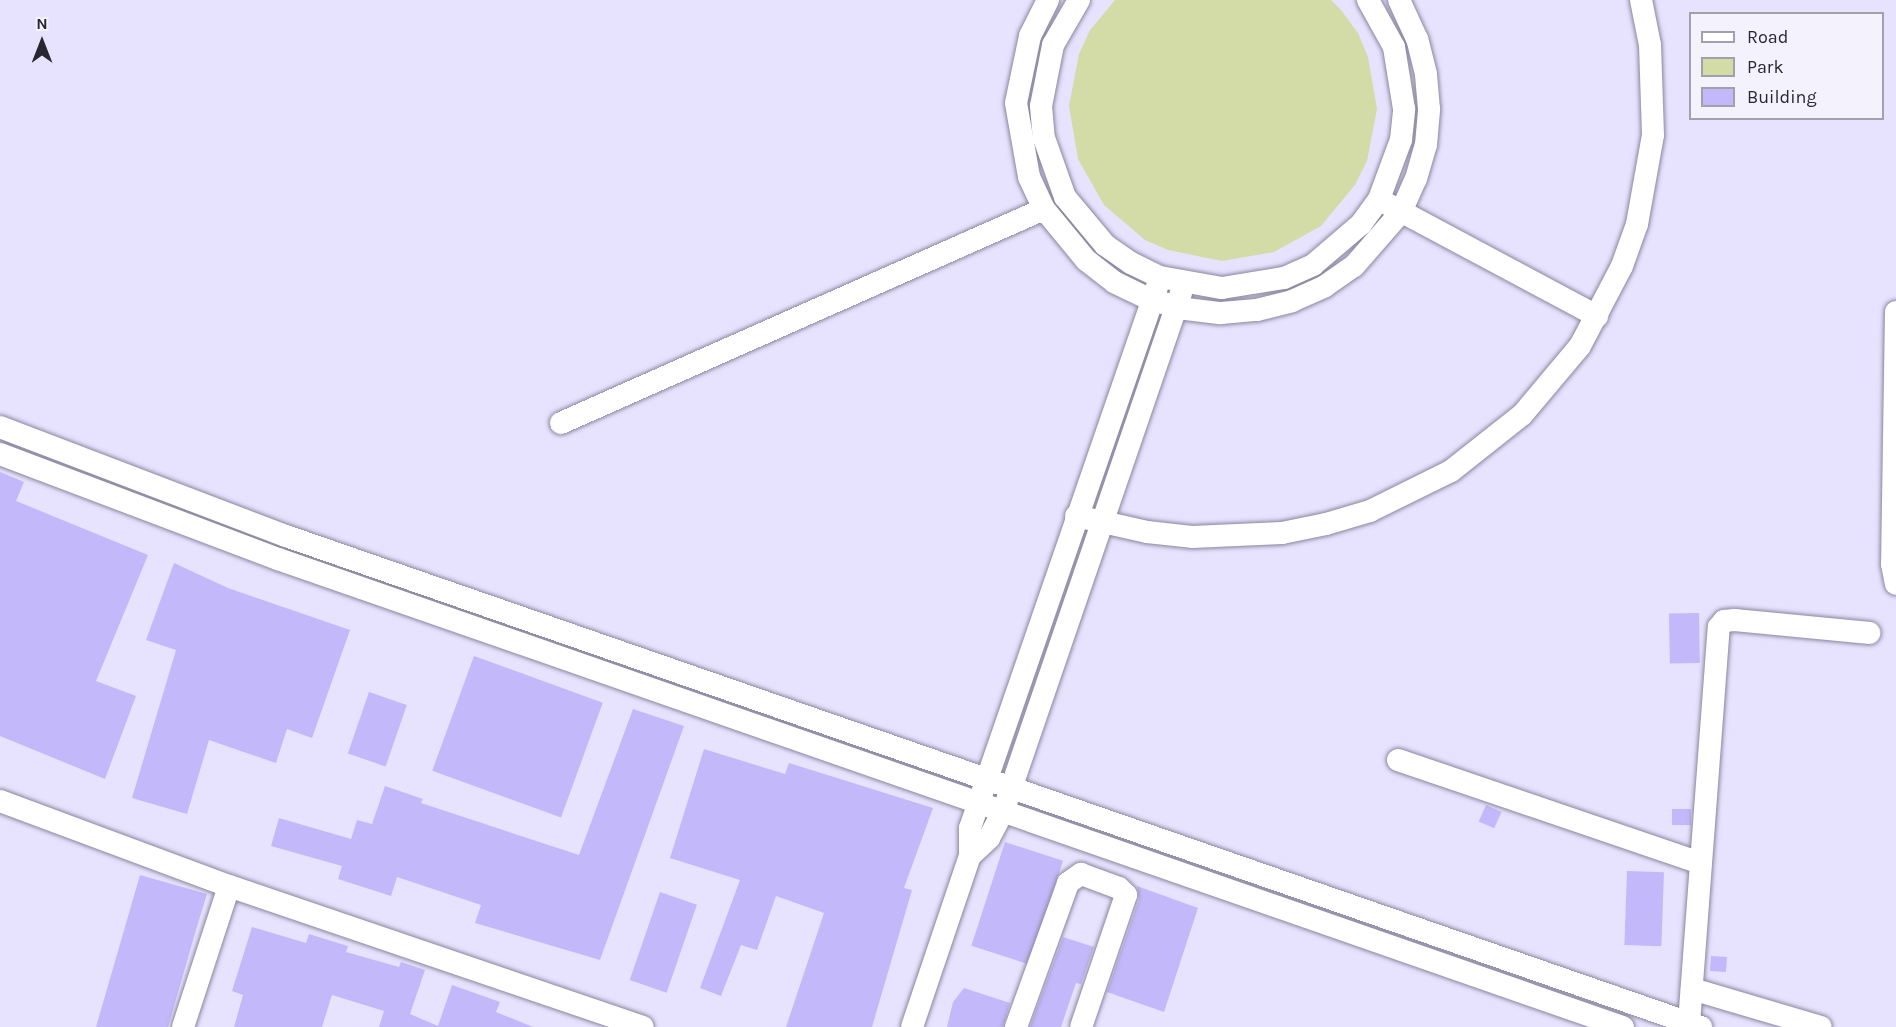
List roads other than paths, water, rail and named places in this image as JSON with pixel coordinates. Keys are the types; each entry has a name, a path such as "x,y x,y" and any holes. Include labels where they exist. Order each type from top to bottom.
{"street":[{"path":"1368,0 1394,47 1404,109 1396,160 1379,199 1338,247 1284,278 1222,288 1161,277 1105,245 1065,197 1052,168 1044,138 1045,75 1053,45 1074,7 1046,1 1030,36 1016,103 1029,177 1044,209 1086,260 1114,282 1153,300 1177,307 1221,313 1257,310 1292,301 1354,266 1401,212 1416,179 1426,145 1429,109 1426,74 1417,39 1399,0"},
{"path":"1076,516 1158,533 1237,537 1282,533 1370,510 1412,493 1488,445 1553,382 1597,316 1622,266 1647,180 1654,90 1641,0"},
{"path":"1379,199 1597,316"},
{"path":"561,423 1044,209"},
{"path":"912,1027 970,856 970,828 1076,516 1161,277"},
{"path":"970,856 989,838 1003,812 1185,283"},
{"path":"1896,312 1892,564 1896,584"},
{"path":"0,427 286,536 1695,1025 1692,989 1719,627 1724,621 1735,620 1869,633"},
{"path":"0,453 278,559 1623,1027"},
{"path":"1398,760 1700,863"},
{"path":"0,801 229,886 643,1027"},
{"path":"1102,881 1112,849"},
{"path":"1016,1027 1068,883 1081,874 1119,888 1126,895 1125,905 1081,1027"},
{"path":"183,1027 229,886"},
{"path":"1692,989 1821,1027"}]}
